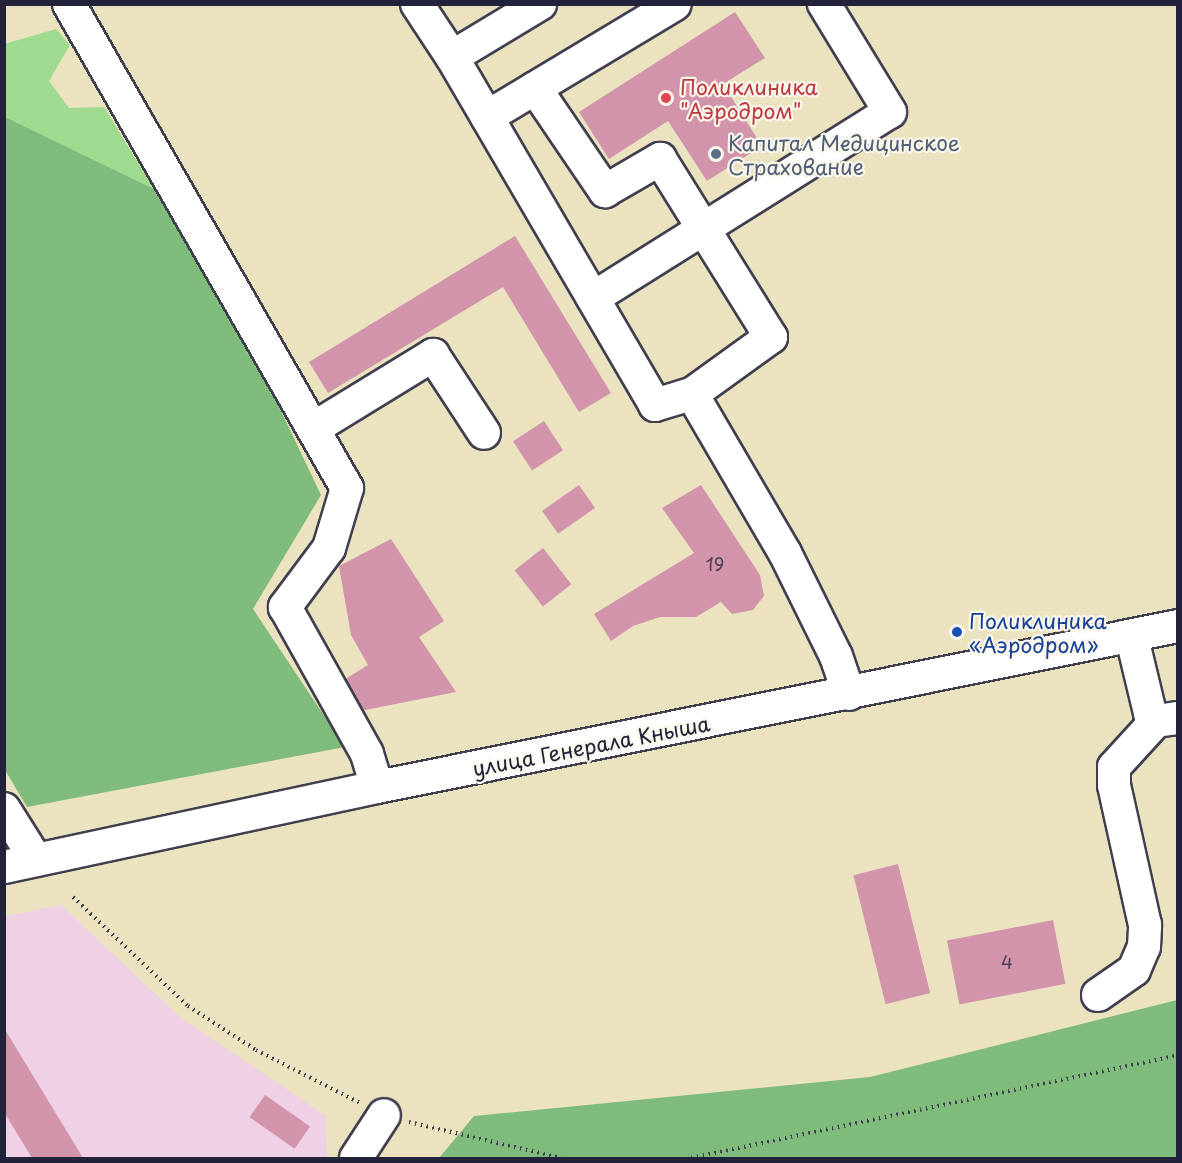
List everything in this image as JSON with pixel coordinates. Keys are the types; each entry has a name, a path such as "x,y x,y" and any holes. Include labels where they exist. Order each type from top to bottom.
{"street":[{"path":"69,4 347,488 329,548 285,607 367,754 377,787"},
{"path":"417,4 452,57 655,405 692,394 771,337 660,159 605,191 535,88"},
{"path":"452,57 540,4"},
{"path":"487,117 535,88 643,13 675,4"},
{"path":"592,298 890,112 824,4"},
{"path":"314,428 433,355 484,433"},
{"path":"692,394 785,553 836,656 849,694"},
{"name":"улица Генерала Кныша","path":"4,867 377,787 1178,627"},
{"path":"1098,995 1134,970 1144,947 1145,925 1113,785 1114,767 1167,719 1150,713 1132,638"},
{"path":"4,809 36,860"},
{"path":"356,1158 384,1115"}],"path":[{"path":"73,897 188,1006 256,1050 384,1115 561,1158"},
{"path":"691,1158 1178,1054"}],"shaded area":[{"path":"61,905 181,1018 326,1116 327,1158 5,1158 5,916"}],"green space":[{"path":"56,29 70,45 49,81 69,108 104,107 154,189 5,117 4,44"},
{"path":"5,117 154,189 280,409 321,495 253,609 345,747 27,807 5,770"},
{"path":"1177,1000 1177,1158 439,1158 474,1116 870,1077"}],"building":[{"name":"Поликлиника \"Аэродром\"","path":"735,12 765,58 723,84 762,146 707,181 668,121 609,159 579,112"},
{"path":"515,236 611,393 579,412 503,287 328,393 309,362"},
{"path":"544,421 563,450 532,471 513,441"},
{"path":"579,485 595,508 558,534 542,511"},
{"path":"701,485 760,575 764,596 753,610 732,614 721,602 696,617 660,617 633,626 611,641 594,614 694,553 662,508"},
{"path":"391,539 444,621 419,637 456,692 360,711 342,681 368,665 351,635 339,566"},
{"path":"543,548 571,584 543,606 515,570"},
{"path":"898,864 930,993 886,1004 853,875"},
{"path":"1053,920 1065,984 959,1004 947,941"},
{"path":"4,1028 83,1158 32,1158 4,1112"},
{"path":"265,1095 310,1127 295,1149 250,1117"}],"place":[{"name":"Поликлиника \"Аэродром\"","path":"666,98"},
{"name":"Капитал Медицинское Страхование","path":"716,154"},
{"name":"Поликлиника «Аэродром»","path":"957,632"}]}
